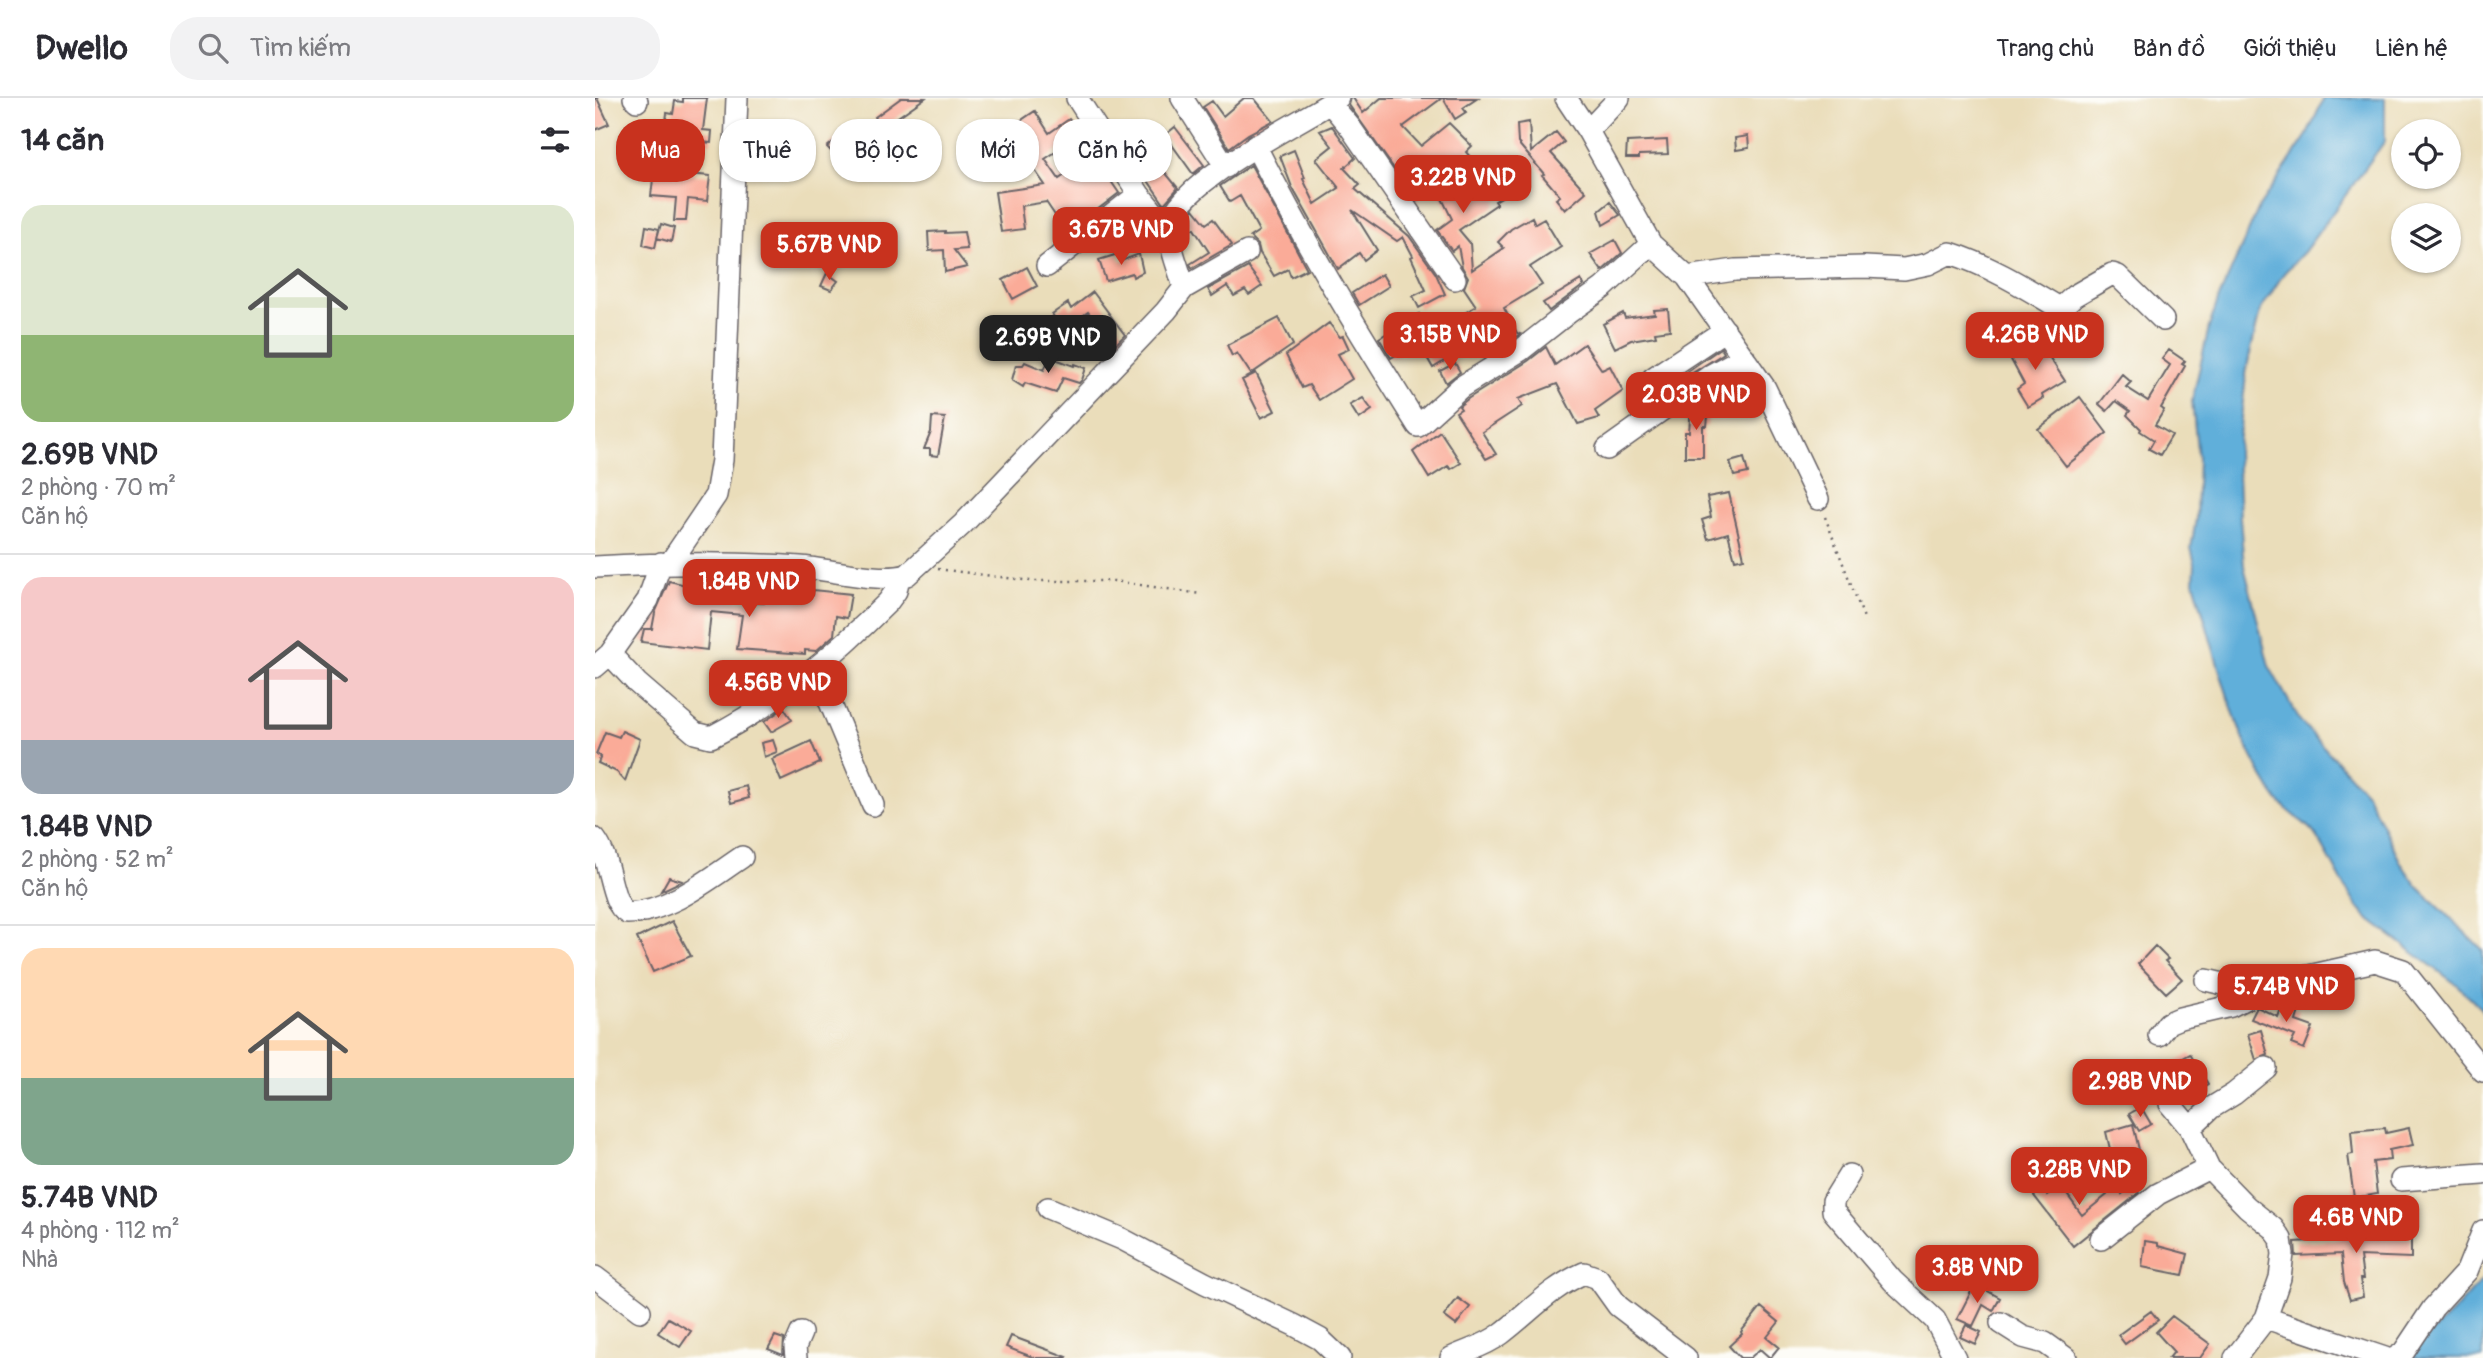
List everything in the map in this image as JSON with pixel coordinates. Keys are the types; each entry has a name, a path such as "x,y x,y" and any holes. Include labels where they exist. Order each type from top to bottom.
{"street":[{"path":"737,98 722,460 716,495 666,563 648,600 602,660 637,683 702,737 711,737 740,721 816,669 888,602 908,572 963,524 1166,311 1184,288 1247,251"},
{"path":"1077,98 1139,194 1168,230 1184,288"},
{"path":"1182,98 1226,167"},
{"path":"1566,98 1588,131 1651,244 1687,277 1765,388 1818,499"},
{"path":"1588,131 1619,98"},
{"path":"1168,230 1173,214 1184,201 1226,167 1255,145 1334,101 1455,279"},
{"path":"1255,145 1325,278 1418,426 1461,387 1521,350 1603,288 1651,244"},
{"path":"1047,266 1139,194"},
{"path":"1687,277 1735,270 1865,267 1904,269 1928,264 1950,253 1972,260 2062,307 2074,296 2112,274 2118,276 2163,320"},
{"path":"1653,378 1725,330"},
{"path":"1607,449 1711,375 1744,356"},
{"path":"595,566 703,562 908,572"},
{"path":"816,669 873,805"},
{"path":"595,839 609,868 617,903 628,913 638,913 672,901 742,857"},
{"path":"2159,1035 2168,1023 2231,1006 2258,992 2291,981 2375,961 2403,970 2483,1071"},
{"path":"2206,980 2258,992"},
{"path":"2190,1128 2211,1108 2234,1094 2266,1068"},
{"path":"2169,1104 2190,1128 2209,1168 2247,1207 2273,1228 2281,1239 2283,1254 2280,1278 2266,1318 2235,1358"},
{"path":"2101,1239 2158,1194 2209,1168"},
{"path":"2401,1180 2483,1174"},
{"path":"1849,1175 1833,1201 1833,1211 1893,1280 1935,1320 1955,1358"},
{"path":"1048,1208 1122,1239 1205,1283 1294,1325 1320,1339 1341,1358"},
{"path":"2395,1358 2403,1353 2433,1308 2467,1271 2483,1231"},
{"path":"1451,1358 1486,1353 1534,1304 1568,1280 1584,1273 1598,1278 1618,1306 1686,1358"},
{"path":"595,1277 639,1311"},
{"path":"2266,1318 2385,1358"},
{"path":"2001,1323 2023,1336 2045,1343 2066,1358"},
{"path":"796,1358 795,1347 801,1333"}],"path":[{"path":"1818,499 1864,618"},
{"path":"908,572 1031,581 1114,582 1201,594"}],"water":[{"path":"2324,98 2385,98 2385,141 2304,252 2284,273 2260,311 2247,367 2237,453 2244,566 2269,666 2300,721 2367,794 2401,863 2417,886 2483,950 2483,1011 2456,984 2367,918 2346,889 2317,837 2278,800 2249,751 2238,724 2194,582 2195,564 2191,548 2196,519 2198,458 2192,401 2209,327 2259,207 2307,135"},
{"path":"2483,1279 2483,1358 2405,1358 2458,1307"}],"building":[{"path":"595,98 609,124 595,130"},
{"path":"683,98 707,98 704,119 666,119 667,113 673,114 675,101 683,102"},
{"path":"901,98 925,98 895,119 875,117"},
{"path":"1244,98 1254,98 1273,121 1229,148 1203,107 1212,101 1223,116"},
{"path":"1351,98 1363,113 1381,98 1442,98 1403,127 1421,146 1449,123 1472,146 1466,152 1494,186 1508,177 1515,189 1495,201 1497,204 1459,230 1470,243 1472,270 1504,248 1498,242 1511,229 1532,217 1535,224 1544,219 1561,247 1530,267 1542,285 1504,308 1520,334 1493,352 1484,337 1466,348 1450,322 1476,306 1464,288 1468,277 1462,267 1458,246 1452,251 1437,230 1452,219 1436,186 1417,201 1349,105"},
{"path":"1443,98 1478,98 1463,108 1466,112 1455,119"},
{"path":"1035,111 1049,133 1053,130 1053,154 1045,159 1053,170 1053,182 1111,182 1119,193 1067,233 1046,202 1021,206 1024,229 1001,232 995,192 1045,185 1039,176 1039,119 1023,119"},
{"path":"1529,122 1531,152 1556,132 1564,142 1551,153 1586,192 1565,210 1556,199 1560,196 1518,143 1517,124"},
{"path":"1332,126 1355,158 1344,168 1360,185 1355,189 1409,236 1436,274 1445,294 1419,308 1413,296 1426,290 1403,237 1397,241 1352,210 1377,250 1364,260 1359,253 1338,269 1292,187 1280,156 1294,150 1305,178 1303,179 1315,204 1339,188 1316,159 1332,146 1320,131"},
{"path":"1175,127 1204,165 1193,174 1172,145 1172,129"},
{"path":"705,130 712,131 711,143 705,142"},
{"path":"1748,136 1749,148 1736,150 1735,138"},
{"path":"1667,140 1668,154 1626,158 1627,142"},
{"path":"1251,165 1307,269 1291,277 1288,269 1274,276 1258,245 1250,237 1259,231 1240,196 1230,202 1220,186"},
{"path":"705,176 710,176 707,201 688,199 686,221 674,221 676,198 651,196 653,182 705,182"},
{"path":"1172,181 1178,188 1164,204 1149,182"},
{"path":"1610,202 1620,215 1603,225 1599,211"},
{"path":"1194,209 1206,224 1213,219 1232,245 1192,268 1190,264 1209,252 1186,220"},
{"path":"661,224 674,228 671,242 657,238"},
{"path":"646,226 659,229 655,248 643,245"},
{"path":"928,232 964,232 967,249 954,250 967,267 945,272 944,250 929,251"},
{"path":"1615,240 1622,253 1602,271 1590,254"},
{"path":"1118,254 1121,261 1139,254 1143,272 1133,277 1132,273 1106,281 1099,260"},
{"path":"1027,267 1037,286 1013,299 1003,280"},
{"path":"1248,267 1262,286 1249,295 1245,290 1234,296 1227,286 1212,296 1208,289"},
{"path":"827,273 838,281 831,290 821,286"},
{"path":"1382,274 1389,286 1359,305 1352,293"},
{"path":"1581,280 1584,285 1549,311 1543,303"},
{"path":"1093,292 1125,335 1114,346 1088,312 1063,330 1052,314 1068,303 1071,309"},
{"path":"1668,309 1670,330 1655,332 1656,336 1631,340 1615,348 1603,324 1623,313 1625,318 1655,314 1654,310"},
{"path":"1419,314 1446,360 1433,368 1418,342 1391,358 1379,338"},
{"path":"1279,318 1293,345 1251,374 1237,353 1232,356 1227,345"},
{"path":"1329,323 1340,337 1343,336 1349,349 1338,354 1352,379 1319,400 1309,385 1302,388 1286,355"},
{"path":"2031,340 2034,343 2038,340 2065,381 2028,407 2017,389 2024,384 2008,354"},
{"path":"1584,344 1602,370 1610,366 1623,391 1595,411 1599,418 1578,424 1557,384 1518,399 1522,406 1482,432 1496,454 1486,459 1456,412 1461,409 1459,406 1546,347 1555,365"},
{"path":"1721,348 1724,353 1683,379 1679,377"},
{"path":"2169,350 2185,361 2182,364 2185,366 2161,408 2164,410 2155,425 2172,435 2160,455 2149,449 2154,440 2140,431 2127,415 2130,411 2116,401 2107,411 2099,404 2122,374 2131,382 2126,387 2148,401 2170,365 2162,359"},
{"path":"1050,357 1086,368 1082,380 1079,383 1063,378 1056,393 1025,383 1023,387 1012,380 1016,365 1023,365 1025,362 1044,370"},
{"path":"1455,363 1460,372 1446,383 1440,371"},
{"path":"1256,373 1275,411 1261,418 1242,380"},
{"path":"2080,397 2107,433 2066,466 2038,429"},
{"path":"1363,398 1372,410 1359,419 1350,405"},
{"path":"1691,406 1709,407 1707,426 1703,426 1703,457 1685,457 1685,432 1689,432"},
{"path":"932,417 945,418 938,456 930,455 930,449 924,449 931,432"},
{"path":"1440,431 1461,463 1451,469 1448,466 1429,478 1413,452"},
{"path":"1744,458 1748,473 1734,476 1730,462"},
{"path":"1729,493 1744,558 1735,560 1728,533 1708,539 1702,520 1711,517 1707,497"},
{"path":"669,581 695,587 695,591 732,595 732,601 764,603 767,586 789,590 788,593 813,595 813,590 851,594 847,618 836,616 834,635 816,651 805,650 805,654 737,649 742,615 711,612 707,650 641,642 644,629 652,629 655,613"},
{"path":"784,708 792,720 771,732 764,722"},
{"path":"622,731 640,739 625,781 617,772 598,763 601,756 596,754 605,732 619,737"},
{"path":"773,740 777,752 764,757 761,743"},
{"path":"811,741 820,763 781,781 772,759"},
{"path":"746,786 749,798 731,803 728,791"},
{"path":"669,877 682,881 661,891"},
{"path":"672,921 691,956 653,972 637,938"},
{"path":"2155,946 2182,979 2166,993 2138,964"},
{"path":"2282,1006 2299,1011 2296,1021 2313,1027 2304,1049 2291,1044 2295,1036 2251,1019 2257,1007 2278,1017"},
{"path":"2261,1030 2268,1055 2256,1060 2248,1034"},
{"path":"2190,1054 2208,1084 2192,1094 2182,1076 2170,1082 2164,1069"},
{"path":"2141,1107 2151,1124 2139,1131 2129,1114"},
{"path":"2133,1124 2140,1154 2113,1162 2106,1132"},
{"path":"2385,1128 2386,1133 2409,1128 2413,1145 2389,1150 2390,1160 2373,1162 2377,1194 2354,1198 2348,1155 2353,1154 2351,1131"},
{"path":"2033,1169 2047,1195 2060,1185 2082,1215 2107,1195 2101,1180 2114,1175 2122,1194 2132,1185 2139,1193 2073,1246 2021,1179"},
{"path":"2381,1235 2381,1238 2411,1238 2411,1258 2360,1256 2363,1297 2350,1300 2344,1282 2341,1254 2296,1256 2295,1242 2341,1239 2341,1236"},
{"path":"2145,1241 2188,1254 2183,1275 2142,1267"},
{"path":"1975,1284 2000,1298 1993,1311 1983,1305 1973,1326 1957,1319"},
{"path":"1458,1298 1470,1307 1456,1325 1444,1316"},
{"path":"1761,1307 1779,1322 1767,1337 1779,1347 1770,1358 1760,1349 1750,1358 1740,1358 1729,1346 1742,1334"},
{"path":"2151,1311 2158,1320 2125,1344 2118,1335"},
{"path":"2172,1316 2210,1344 2200,1358 2169,1358 2174,1352 2156,1332"},
{"path":"668,1318 691,1331 680,1347 658,1333"},
{"path":"1966,1325 1981,1332 1975,1344 1960,1337"},
{"path":"775,1336 784,1339 783,1355 768,1349"},
{"path":"1011,1336 1067,1357 1035,1358 1006,1347"}]}
